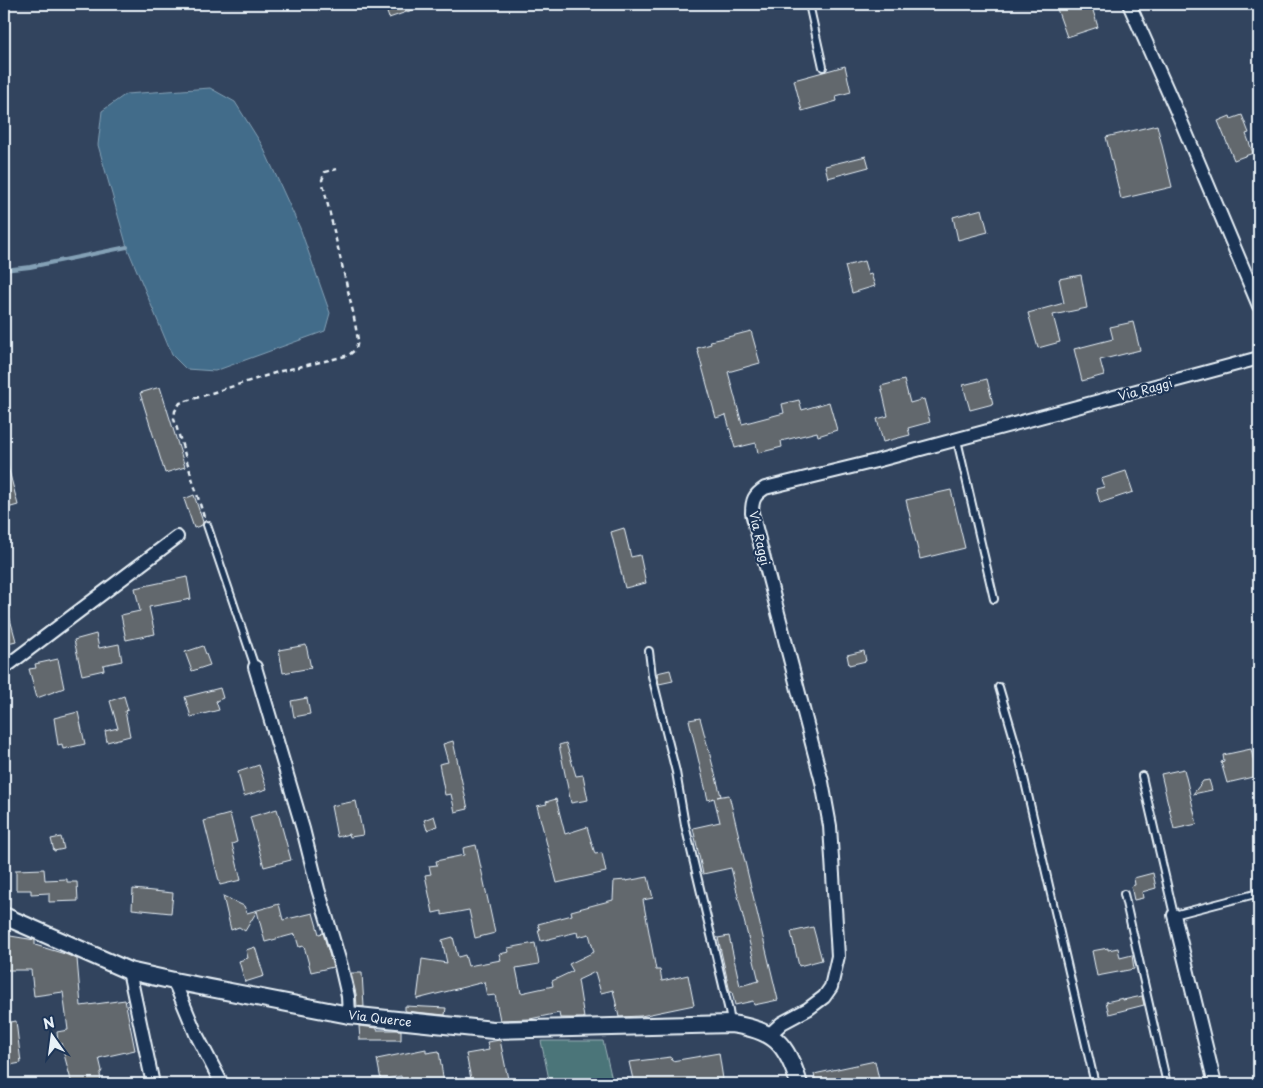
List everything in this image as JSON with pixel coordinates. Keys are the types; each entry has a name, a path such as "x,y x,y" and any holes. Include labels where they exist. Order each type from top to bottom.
{"street":[{"path":"1129,4 1182,121 1259,306"},
{"name":"Via Raggi","path":"769,1035 782,1023 808,1009 824,996 831,987 838,956 830,826 822,782 752,513 752,504 756,493 765,488 957,440 1259,358"},
{"path":"4,668 178,537"},
{"path":"255,667 341,966 348,996 349,1015"},
{"path":"1174,915 1215,1084"},
{"name":"Via Querce","path":"4,916 129,971 349,1015 493,1030 731,1024 748,1026 769,1035"},
{"path":"129,971 153,1084"},
{"path":"174,981 196,1034 222,1084"},
{"path":"769,1035 783,1046 799,1084"}],"lane":[{"path":"809,4 823,67"},
{"path":"957,440 994,599"},
{"path":"207,525 255,667"},
{"path":"649,651 652,676 676,772 685,825 731,1024"},
{"path":"999,687 1018,752 1095,1084"},
{"path":"1142,776 1174,915 1259,893"},
{"path":"1124,894 1168,1084"}],"path":[{"path":"207,525 174,419 175,410 180,403 281,371 349,355 356,349 358,340 353,312 322,180 325,172 336,169"}],"green space":[{"path":"541,1041 603,1041 613,1084 550,1084"}],"water":[{"path":"210,88 235,102 262,145 300,228 330,313 325,331 215,371 186,369 172,355 127,247 98,145 102,111 126,94"}],"building":[{"path":"384,4 424,4 424,6 389,18"},
{"path":"1074,4 1091,4 1098,27 1067,37 1057,9"},
{"path":"845,66 851,92 836,96 837,101 802,111 794,80"},
{"path":"1242,115 1249,133 1246,134 1253,153 1234,160 1218,121 1230,116 1231,119"},
{"path":"1157,125 1172,187 1121,199 1106,137"},
{"path":"866,156 869,167 828,178 825,166"},
{"path":"982,209 988,232 958,240 953,217"},
{"path":"864,261 868,275 871,274 875,286 852,293 845,266"},
{"path":"1081,275 1087,308 1053,315 1060,342 1038,348 1028,313 1064,303 1059,279"},
{"path":"1133,322 1140,350 1100,360 1104,375 1082,381 1074,349 1113,339 1110,327"},
{"path":"751,331 760,363 728,372 742,424 784,413 782,404 799,400 802,410 829,402 837,430 818,436 817,432 781,441 782,447 758,453 756,443 735,448 726,415 716,418 697,348 711,344 710,341"},
{"path":"987,379 993,404 970,410 963,385"},
{"path":"904,380 910,403 924,399 930,422 908,428 910,435 883,442 877,419 888,416 881,386"},
{"path":"160,387 185,467 165,473 140,393"},
{"path":"7,463 18,505 4,509 4,464"},
{"path":"1126,471 1133,492 1100,503 1096,489 1104,487 1101,479"},
{"path":"951,490 965,548 920,559 906,500"},
{"path":"194,495 203,522 202,525 194,528 184,499"},
{"path":"624,528 631,557 640,555 646,583 625,588 611,532"},
{"path":"187,577 191,599 149,607 155,634 126,640 121,615 140,611 135,588"},
{"path":"4,608 7,608 16,641 4,644"},
{"path":"96,634 99,648 119,644 122,661 103,665 104,670 82,675 74,640"},
{"path":"306,645 311,668 283,673 279,650"},
{"path":"203,646 210,665 192,671 185,652"},
{"path":"864,651 866,661 849,665 847,655"},
{"path":"58,659 64,688 37,698 29,669 36,668 35,664"},
{"path":"670,670 673,681 659,684 657,673"},
{"path":"220,688 223,698 216,701 219,710 191,717 185,697"},
{"path":"124,696 128,710 125,711 130,736 107,742 105,731 118,728 110,701"},
{"path":"307,698 310,714 294,717 291,701"},
{"path":"78,712 85,744 63,749 62,744 58,745 54,718"},
{"path":"700,718 721,796 717,797 729,795 778,1000 754,1005 753,1001 735,1005 732,992 730,992 718,938 729,936 740,986 759,981 731,868 703,874 693,828 720,822 714,798 708,800 689,720"},
{"path":"453,741 468,809 455,812 451,794 445,795 439,764 448,762 443,744"},
{"path":"566,743 576,776 583,775 588,800 571,803 559,745"},
{"path":"1251,749 1257,776 1227,783 1221,762 1224,761 1223,755"},
{"path":"259,765 267,789 244,796 238,772"},
{"path":"1184,769 1197,824 1174,829 1161,774"},
{"path":"1209,780 1212,790 1193,794 1203,781"},
{"path":"556,799 565,834 587,827 595,854 602,853 606,872 557,883 537,806 547,804 546,802"},
{"path":"356,801 363,835 350,837 349,834 337,837 331,806"},
{"path":"277,809 291,860 264,867 250,817"},
{"path":"230,814 237,842 232,844 241,880 220,885 204,821"},
{"path":"434,816 437,826 427,830 424,820"},
{"path":"61,837 64,849 54,851 51,839"},
{"path":"476,845 495,933 475,938 469,910 442,915 442,911 433,913 425,875 431,874 429,866 437,865 436,861 464,855 463,848"},
{"path":"44,869 45,880 67,879 67,882 77,882 78,901 49,902 49,893 31,894 31,890 16,890 16,870"},
{"path":"1153,873 1156,888 1142,892 1143,898 1134,900 1131,886 1135,885 1134,878"},
{"path":"648,877 653,898 643,900 656,970 660,970 662,981 688,975 694,1005 641,1016 619,1017 613,990 601,993 595,972 578,980 584,1018 560,1018 559,1013 530,1019 500,1020 495,995 487,996 484,982 417,999 422,959 447,963 442,940 453,937 458,957 465,955 468,966 501,960 499,954 509,952 508,948 535,943 539,964 516,968 521,993 553,986 552,981 573,971 569,964 594,952 589,934 578,937 577,932 541,941 538,924 572,915 571,911 613,900 614,881"},
{"path":"133,889 173,893 171,913 132,909"},
{"path":"223,896 244,906 247,913 279,904 283,920 313,913 319,934 323,933 333,967 311,972 304,946 299,947 295,934 265,942 257,911 245,931 239,927 231,930"},
{"path":"813,927 822,960 799,966 791,932"},
{"path":"4,935 35,940 35,945 77,959 81,1006 125,1000 135,1050 99,1058 102,1071 100,1074 101,1083 72,1084 61,1043 58,1043 57,1032 68,1030 63,992 34,996 31,970 4,970"},
{"path":"255,947 264,976 245,982 239,961 248,958 246,950"},
{"path":"1108,948 1108,950 1118,948 1120,958 1132,955 1134,969 1097,976 1092,951"},
{"path":"351,973 362,973 364,1007 357,1006"},
{"path":"1142,996 1144,1005 1109,1014 1106,1002"},
{"path":"405,1006 446,1008 445,1015 405,1011"},
{"path":"16,1021 21,1063 10,1065 4,1023"},
{"path":"359,1026 377,1028 377,1030 401,1030 401,1040 360,1040"},
{"path":"500,1040 509,1084 472,1084 466,1054 489,1050 487,1042"},
{"path":"426,1049 426,1053 439,1051 444,1084 402,1084 401,1076 381,1080 377,1059"},
{"path":"719,1053 723,1079 693,1084 634,1084 629,1062 671,1057 672,1061"},
{"path":"875,1061 880,1084 850,1084 848,1079 816,1084 814,1074"}],"waterway":[{"path":"4,270 30,267 127,247"}]}
